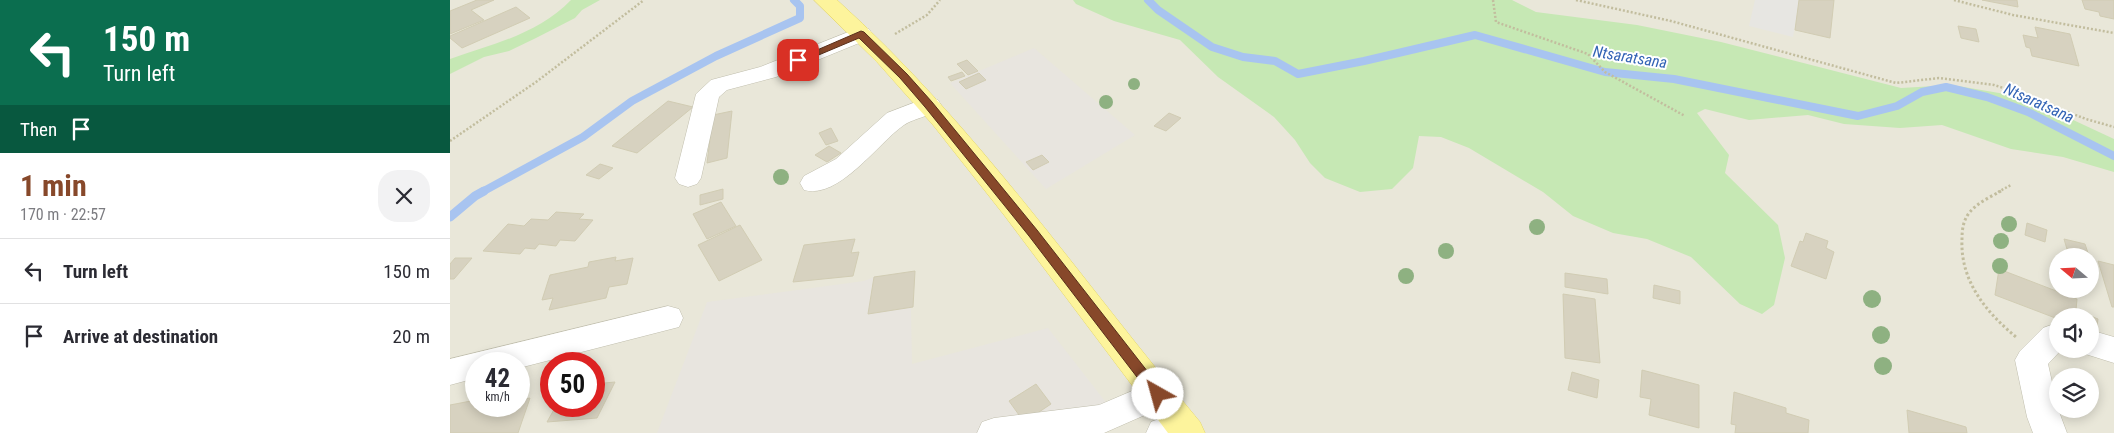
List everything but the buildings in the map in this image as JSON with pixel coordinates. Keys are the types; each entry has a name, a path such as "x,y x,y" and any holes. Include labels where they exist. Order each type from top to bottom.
{"main road":[{"path":"825,0 929,104 1033,233 1158,394 1178,430"}],"street":[{"path":"688,178 708,94 718,85 768,72 867,40"},
{"path":"813,183 845,165 896,119 929,104"},
{"path":"530,352 668,318"},
{"path":"2048,346 2031,360 2044,417 2050,433"},
{"path":"2099,346 2114,350"},
{"path":"450,372 465,368"},
{"path":"994,433 1102,419 1158,394"}],"path":[{"path":"450,141 536,82 644,0"},
{"path":"867,40 912,26 927,15 940,0"},
{"path":"1493,0 1496,22 1588,54 1605,72 1685,116"},
{"path":"1576,0 1671,21 1896,83 1922,79 1954,80 2000,86 2090,123 2114,127"},
{"path":"1954,0 2013,15 2114,33"},
{"path":"2011,185 1974,207 1964,221 1960,243 1963,268 1975,293 1997,322 2048,346"}],"shaded area":[{"path":"450,0 2114,0 2114,433 450,433"},
{"path":"1755,0 1799,0 1793,37 1749,26"},
{"path":"1034,48 1135,135 1046,189 950,83"},
{"path":"915,271 911,311 912,364 1048,328 1108,405 1097,433 657,433 707,302 864,281 874,277"}],"green space":[{"path":"571,0 600,0 582,10 575,18 536,38 509,51 484,57 450,74 450,59 530,30 558,12"},
{"path":"1073,0 1512,0 1536,12 1637,25 1721,42 1901,88 1952,85 2005,94 2039,104 2114,139 2114,172 2063,157 2011,149 1942,125 1900,128 1844,124 1808,115 1749,120 1705,109 1697,113 1729,155 1725,173 1778,225 1785,258 1774,305 1762,314 1740,304 1691,257 1647,239 1613,233 1573,216 1543,192 1469,148 1441,137 1419,136 1413,168 1392,189 1360,192 1325,178 1310,163 1295,140 1274,117 1218,77 1180,40 1114,21 1076,4"}],"waterway":[{"path":"482,192 583,137 632,101 716,56 800,18 800,6 794,0"},
{"name":"Ntsaratsana","path":"1148,0 1158,10 1212,47 1243,57 1275,61 1298,74 1364,61 1475,35 1605,72 1674,79 1858,116 1897,106 1922,92 1946,87 1987,97 2028,112 2114,156"},
{"path":"450,217 484,191"}],"route":[{"path":"798,60 861,34 904,76 929,104 1033,233 1158,394"}]}
